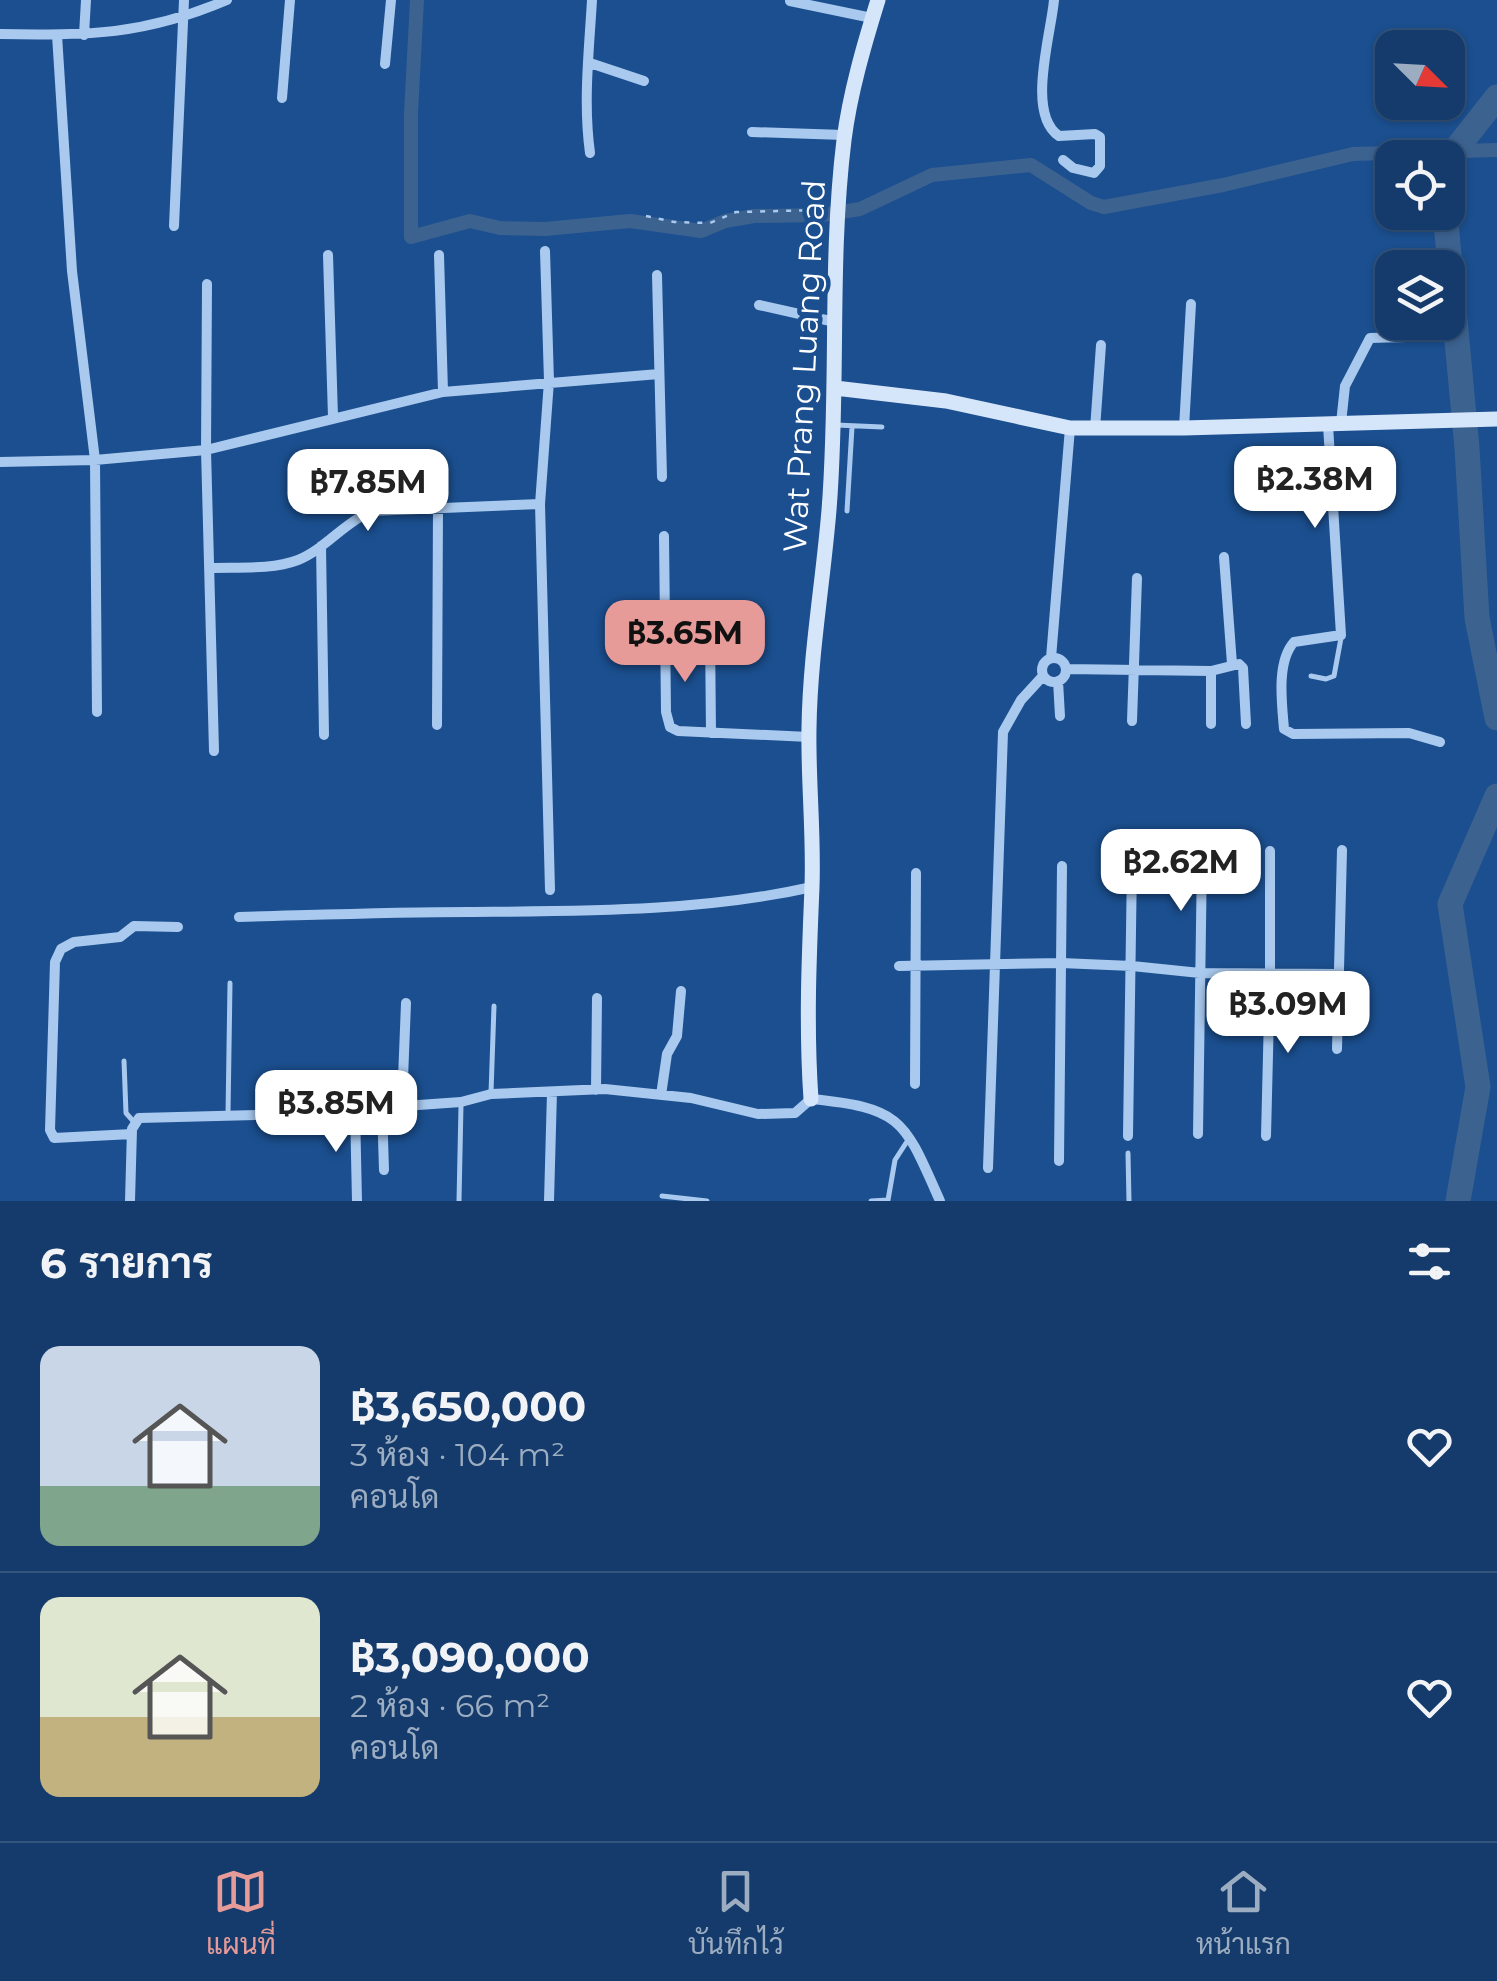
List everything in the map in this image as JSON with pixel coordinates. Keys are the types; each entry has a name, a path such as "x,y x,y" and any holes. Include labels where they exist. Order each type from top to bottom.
{"street":[{"path":"84,35 86,0"},
{"path":"174,226 184,0"},
{"path":"0,34 119,33 183,19 227,0"},
{"path":"282,98 290,0"},
{"path":"385,64 391,0"},
{"path":"590,153 584,106 592,0"},
{"name":"Wat Prang Luang Road","path":"811,1099 806,968 812,886 809,737 835,388 836,230 844,136 878,0"},
{"path":"1054,0 1042,92 1046,123 1059,136 1100,137 1100,166 1094,173 1073,168 1063,160"},
{"path":"790,1 872,18"},
{"path":"57,36 72,272 95,460 97,712"},
{"path":"590,63 644,82"},
{"path":"752,132 844,136"},
{"path":"545,251 549,381 540,504 550,890"},
{"path":"438,255 443,392"},
{"path":"328,256 333,417"},
{"path":"657,275 662,477"},
{"path":"207,284 206,450 214,750"},
{"path":"759,304 835,322"},
{"path":"1184,428 1191,304"},
{"path":"1375,338 1370,338 1344,386 1335,424 1341,635 1294,642 1288,648 1283,682 1284,729 1293,734 1408,733 1440,742"},
{"path":"1095,428 1101,345"},
{"path":"0,462 95,460 206,450 443,392 658,374"},
{"path":"835,388 946,401 1070,428 1494,419"},
{"path":"988,1168 1003,732 1021,700 1044,676 1043,665 1050,658 1070,428"},
{"path":"210,568 284,564 301,559 351,520 371,511 540,504"},
{"path":"437,724 438,506"},
{"path":"664,536 667,722 678,731 809,737"},
{"path":"320,546 324,735"},
{"path":"1224,556 1232,664"},
{"path":"1132,722 1137,578"},
{"path":"710,631 710,732"},
{"path":"1050,658 1061,660 1066,669"},
{"path":"1066,669 1210,671 1239,664 1243,668 1246,724"},
{"path":"1060,716 1058,681 1066,669"},
{"path":"1210,671 1211,724"},
{"path":"1044,676 1058,681"},
{"path":"1336,1049 1342,850"},
{"path":"1266,1136 1270,851"},
{"path":"1198,1134 1202,856"},
{"path":"1128,1136 1132,864"},
{"path":"1059,1162 1062,866"},
{"path":"915,1084 916,873"},
{"path":"239,917 537,912 686,904 770,897 812,886"},
{"path":"133,1128 54,1138 50,1130 55,962 61,949 74,942 120,938 134,926 178,927"},
{"path":"899,966 1061,963 1200,973 1337,974"},
{"path":"661,1095 667,1054 677,1036 681,991"},
{"path":"596,1090 598,998"},
{"path":"402,1104 406,1003"},
{"path":"130,1201 133,1128 140,1118 228,1117 461,1102 491,1094 596,1090 691,1098 758,1114 796,1113 811,1099 882,1111 910,1138 940,1201"},
{"path":"549,1201 552,1092"},
{"path":"382,1106 384,1170"},
{"path":"355,1109 357,1201"}],"lane":[{"path":"833,425 882,427"},
{"path":"847,511 852,427"},
{"path":"1311,676 1334,676 1341,635"},
{"path":"228,1117 230,984"},
{"path":"491,1094 494,1006"},
{"path":"124,1061 126,1113 133,1128"},
{"path":"458,1201 461,1102"},
{"path":"872,1201 888,1201 895,1160 910,1138"},
{"path":"1128,1153 1128,1201"},
{"path":"662,1196 707,1201"}],"path":[{"path":"646,216 710,224 736,212 830,210 830,203 838,205"}],"waterway":[{"path":"417,0 411,113 411,237 470,221 500,228 545,229 630,221 701,231 725,221 754,216 822,215 860,209 932,175 1031,165 1091,203 1104,207 1223,185 1353,154 1497,150"},
{"path":"1463,140 1497,97"},
{"path":"1447,230 1467,448 1477,618 1497,718"},
{"path":"1458,1201 1478,1087 1450,904 1497,796"}]}
